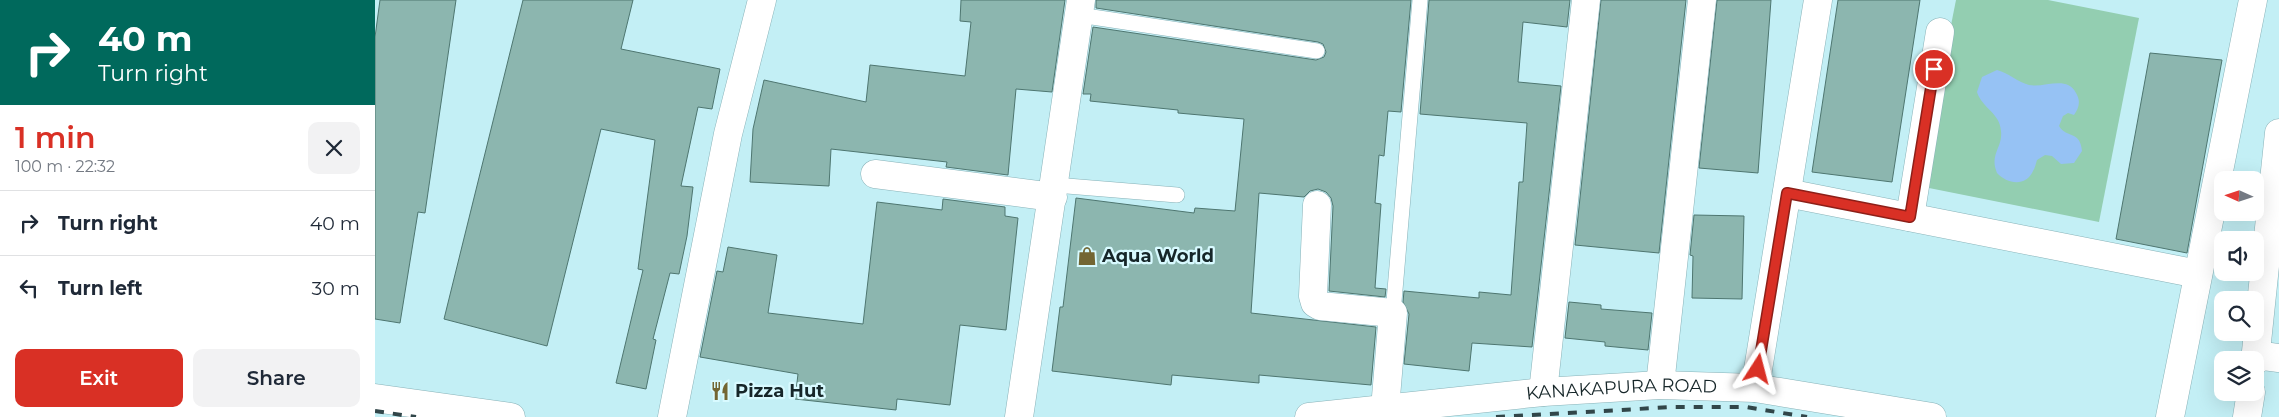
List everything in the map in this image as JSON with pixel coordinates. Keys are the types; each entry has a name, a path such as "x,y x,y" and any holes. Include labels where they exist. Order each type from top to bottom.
{"main road":[{"path":"672,417 728,134 762,0"},
{"path":"1543,392 1587,0"},
{"path":"1660,385 1701,0"},
{"path":"1755,388 1819,0"},
{"path":"2170,417 2253,0"},
{"path":"1019,417 1080,8"},
{"path":"1910,217 1939,32"},
{"path":"2263,351 2279,133"},
{"path":"875,174 1054,191"},
{"path":"1787,193 2199,274"},
{"path":"1317,205 1313,296 1315,303 1320,306 1393,312 1385,409"},
{"name":"KANAKAPURA ROAD","path":"1309,417 1543,392 1660,385 1755,388 1932,417"},
{"path":"375,398 511,417"},
{"path":"2247,417 2250,401"}],"lane":[{"path":"1393,312 1421,0"},
{"path":"1080,8 1317,51"},
{"path":"1054,191 1177,195"}],"green space":[{"path":"1956,0 2048,0 2139,18 2099,222 1919,186"}],"water":[{"path":"1997,70 2029,85 2061,83 2072,88 2079,99 2078,107 2074,115 2068,113 2063,116 2059,126 2062,130 2076,137 2081,144 2082,151 2074,163 2061,164 2052,156 2045,155 2037,160 2030,176 2021,182 2006,180 1997,173 1995,156 2001,137 2000,125 1979,98 1977,92 1982,77"}],"building":[{"path":"380,0 456,0 425,213 418,212 400,323 375,319 375,37"},
{"path":"523,0 633,0 621,49 720,69 712,109 698,107 681,186 693,187 687,236 679,274 670,273 653,339 656,340 646,389 616,383 643,270 638,269 655,140 601,129 547,346 444,319"},
{"path":"961,0 1065,0 1052,92 1016,89 1008,175 946,167 947,162 831,149 829,186 750,182 753,129 764,80 866,102 870,65 965,76 971,22 960,21"},
{"path":"1096,0 1411,0 1401,112 1388,111 1384,156 1379,155 1375,203 1381,204 1375,288 1386,289 1385,297 1329,291 1333,206 1331,198 1326,192 1318,189 1310,191 1304,197 1259,193 1251,313 1376,327 1371,385 1259,375 1259,383 1172,375 1171,385 1052,371 1060,307 1063,307 1076,198 1194,213 1195,208 1235,211 1244,119 1178,113 1178,110 1090,101 1091,94 1083,94 1093,27 1316,60 1324,57 1326,52 1323,44 1318,42 1096,8"},
{"path":"1429,0 1570,0 1567,27 1523,22 1518,82 1561,86 1532,347 1472,343 1469,371 1404,364 1409,314 1403,302 1404,291 1479,298 1479,292 1511,295 1519,182 1523,182 1527,123 1420,114"},
{"path":"1601,0 1686,0 1659,253 1575,245"},
{"path":"1717,0 1771,0 1758,173 1699,168"},
{"path":"1838,0 1920,0 1892,182 1812,172"},
{"path":"2150,53 2222,60 2187,253 2116,239"},
{"path":"943,199 1005,207 1005,216 1018,218 1006,330 960,325 950,405 897,399 896,410 795,399 798,374 700,357 717,271 723,272 728,247 777,255 768,313 863,324 877,202 942,210"},
{"path":"1694,215 1744,216 1742,299 1692,298 1693,256 1690,255"},
{"path":"1569,302 1601,305 1601,309 1652,313 1648,350 1605,346 1605,342 1565,338"}],"railway":[{"path":"1496,417 1673,407 1746,407 1807,417"},
{"path":"375,411 416,417"}],"place":[{"name":"Aqua World","path":"1087,256"},
{"name":"Pizza Hut","path":"720,391"}],"route":[{"path":"1758,369 1787,193 1910,217 1934,69"}]}
